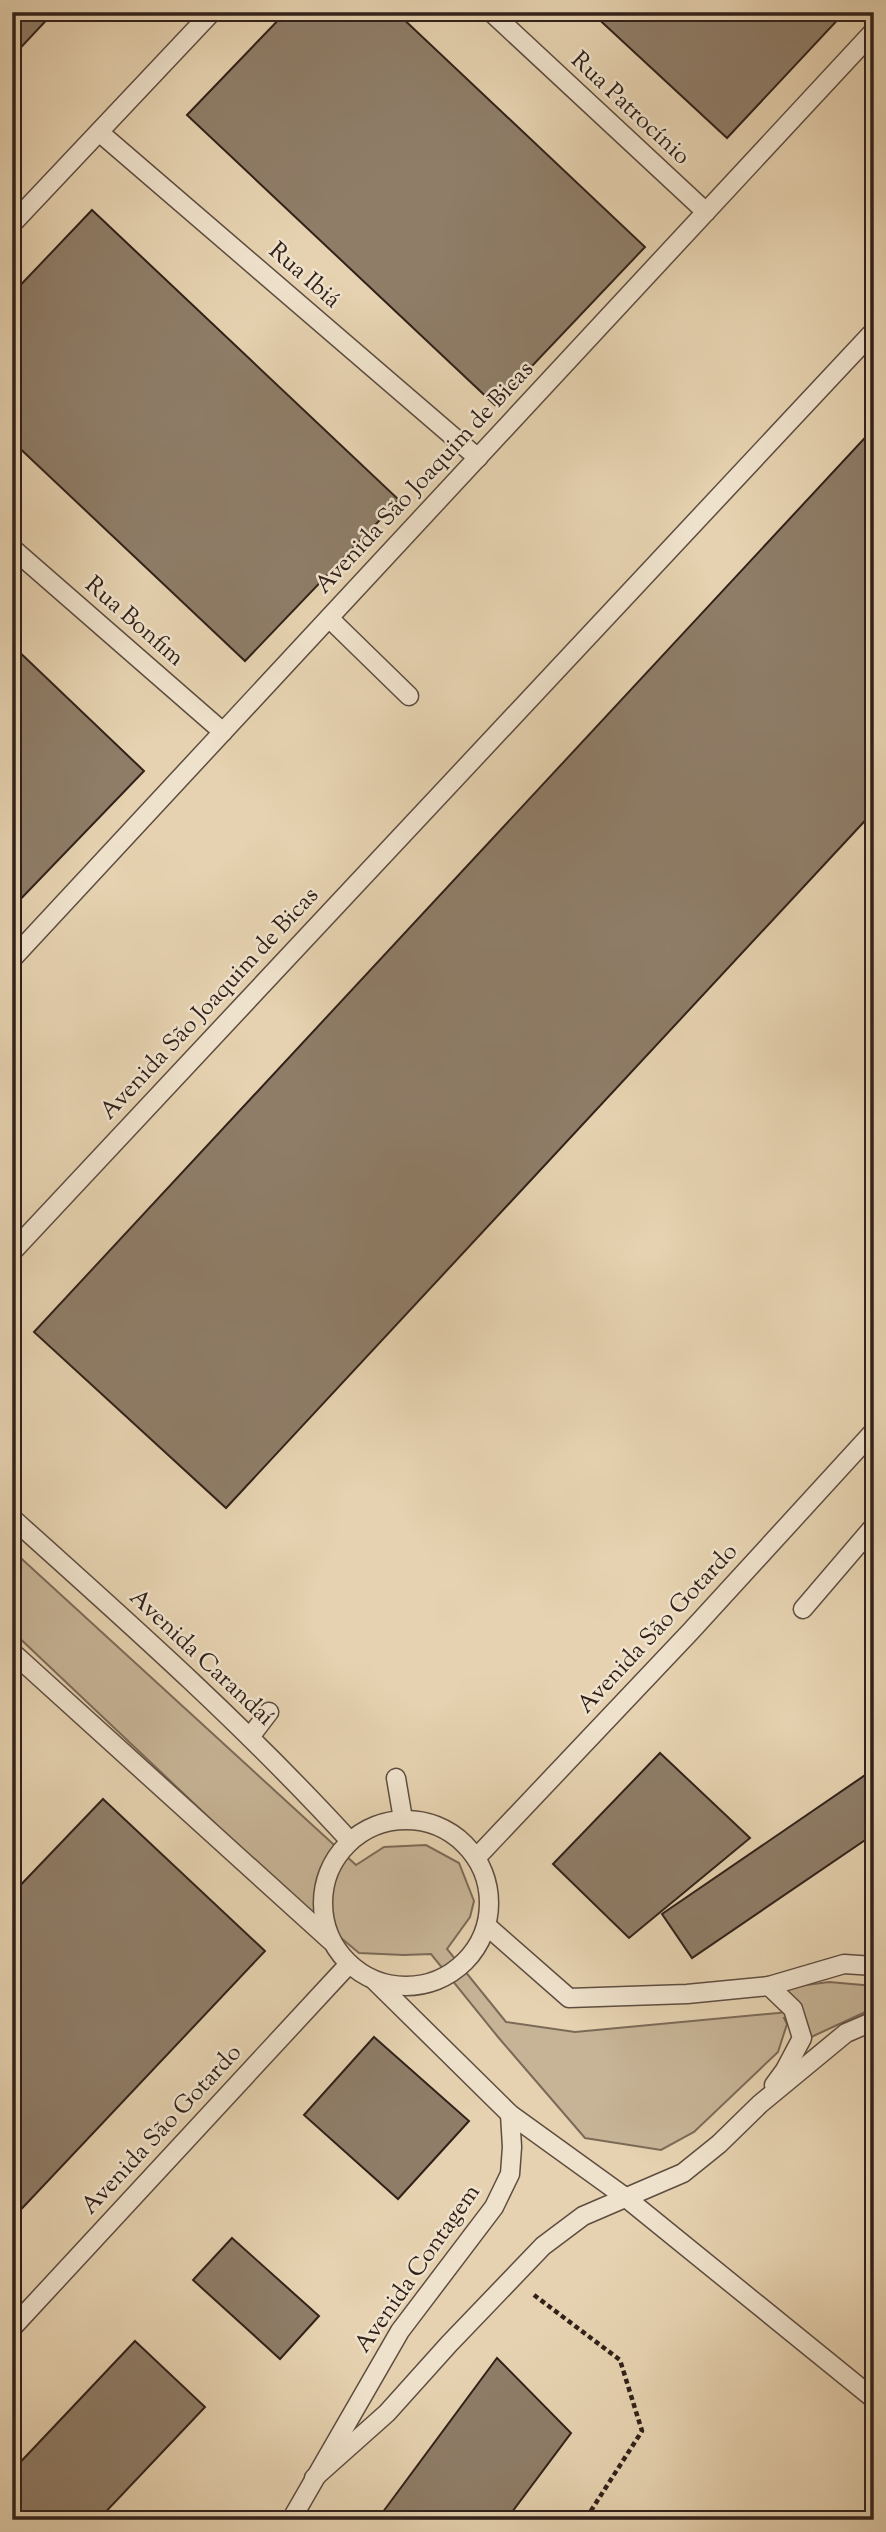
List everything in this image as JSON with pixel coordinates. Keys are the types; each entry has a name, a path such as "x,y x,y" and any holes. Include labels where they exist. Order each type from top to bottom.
{"lane":[{"path":"12,224 212,12"},
{"name":"Rua Patrocínio","path":"491,12 706,212"},
{"name":"Avenida São Joaquim de Bicas","path":"12,959 874,31"},
{"name":"Rua Ibiá","path":"99,132 478,458"},
{"name":"Avenida São Joaquim de Bicas","path":"12,1252 874,331"},
{"name":"Rua Bonfim","path":"12,548 223,732"},
{"path":"329,618 409,696"},
{"name":"Avenida São Gotardo","path":"476,1858 691,1631 874,1431"},
{"name":"Avenida Carandaí","path":"12,1517 152,1644 296,1781 350,1841"},
{"path":"803,1609 874,1526"},
{"path":"12,1652 331,1942 349,1964 376,1981 510,2114 625,2197 874,2399"},
{"path":"250,1737 269,1712"},
{"path":"396,1778 403,1819"},
{"path":"331,1942 323,1916 323,1889 332,1863 350,1841 374,1826 403,1819 431,1824 457,1836 476,1858 487,1879 490,1902 487,1926 478,1947 463,1965 444,1978 421,1986 398,1987 376,1981"},
{"path":"487,1926 569,1998 687,1994 769,1986 844,1964 874,1966"},
{"name":"Avenida São Gotardo","path":"12,2328 349,1964"},
{"name":"Avenida Contagem","path":"760,2104 785,2070 802,2038 793,2009 769,1986"},
{"name":"Avenida Contagem","path":"314,2478 387,2413 543,2246 583,2216 683,2173 719,2144 760,2104 846,2033 874,2021"},
{"name":"Avenida Contagem","path":"291,2520 400,2331 494,2207 510,2174 513,2147 510,2114"}],"path":[{"path":"511,2278 620,2360 642,2431 585,2520"}],"shaded area":[{"path":"12,1550 356,1865 384,1847 426,1845 459,1863 474,1901 470,1917 447,1949 506,2022 575,2032 778,2013 799,2010 783,1988 829,1982 874,1986 874,2008 809,2038 803,2014 784,2018 787,2024 778,2052 694,2132 661,2150 585,2138 431,1954 359,1953 297,1901 12,1631"}],"building":[{"path":"12,12 54,12 12,57"},
{"path":"286,12 396,12 645,247 495,405 187,115"},
{"path":"591,12 845,12 727,138"},
{"path":"92,210 399,500 245,661 12,441 12,294"},
{"path":"874,428 874,811 226,1508 34,1332"},
{"path":"12,645 144,771 12,908"},
{"path":"660,1753 750,1838 629,1938 553,1864"},
{"path":"874,1769 874,1834 692,1958 662,1914"},
{"path":"103,1799 265,1951 12,2219 12,1894"},
{"path":"374,2037 469,2121 398,2199 304,2115"},
{"path":"232,2238 319,2316 280,2359 193,2280"},
{"path":"135,2341 205,2407 98,2520 12,2520 12,2471"},
{"path":"497,2358 571,2433 506,2520 377,2520"}]}
